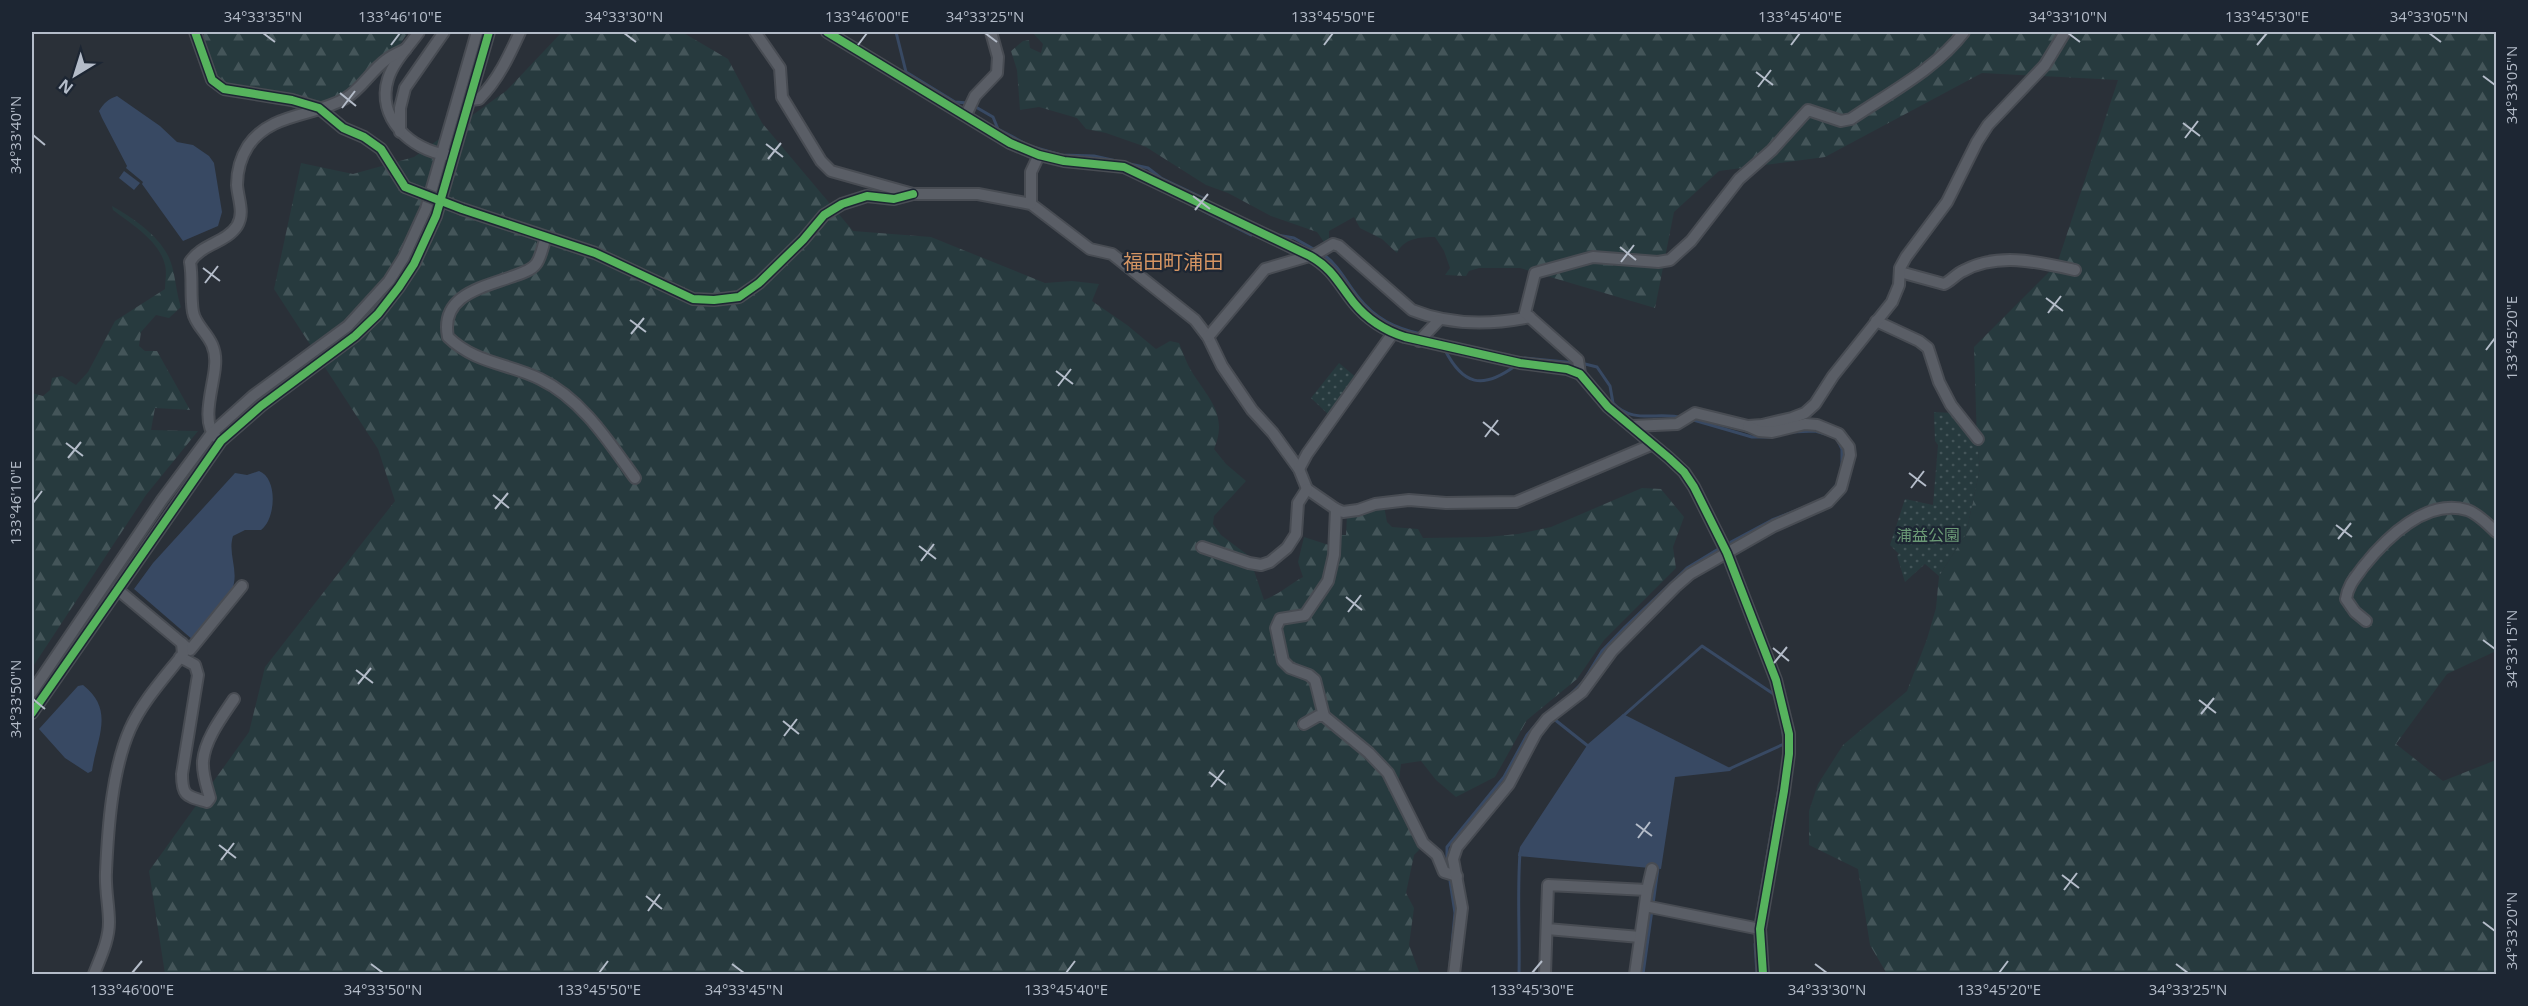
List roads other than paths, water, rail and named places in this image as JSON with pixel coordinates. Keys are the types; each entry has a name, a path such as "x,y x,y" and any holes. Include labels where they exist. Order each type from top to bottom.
{"street":[{"path":"195,32 212,80 224,89 292,100 319,108 343,128 364,136 381,149 405,187 462,209 595,252 693,298 714,300 739,297 759,283 803,240 824,215 842,204 867,196 894,199 914,194 978,194 1030,204 1090,249 1112,254 1195,320 1208,338 1222,366 1252,410 1273,433 1299,469 1308,489 1343,512 1383,502 1409,500 1446,503 1516,502 1651,445"},
{"path":"419,32 393,68 386,86 389,111 400,132 423,149 447,155"},
{"path":"400,132 400,108 405,88 444,32"},
{"path":"32,713 221,441 261,406 348,342 378,314 399,287 426,241 436,216 447,155 477,32"},
{"path":"32,692 162,500 212,433 253,396 348,326 376,297 404,257 470,100 489,32"},
{"path":"470,100 479,99 499,75 520,32"},
{"path":"755,32 780,68 782,97 821,161 837,174 914,194"},
{"path":"827,32 969,108 1010,143 1039,155 1064,161 1124,167 1203,205 1315,253 1331,270 1355,304 1367,316 1393,333 1422,337 1442,346 1518,363 1567,369 1580,367"},
{"path":"969,108 997,73 999,57 991,32"},
{"path":"1763,975 1760,928 1789,754 1789,734 1776,680 1727,553 1684,472 1608,407 1580,367 1525,313 1535,273 1593,257 1658,262 1670,260 1691,241 1739,179 1772,150 1808,110 1841,121 1851,119 1927,66 1956,43 1964,32"},
{"path":"1748,426 1776,423 1805,413 1815,404 1833,376 1897,296 1900,272 1906,257 1947,202 1977,141 1988,126 2045,65 2065,32"},
{"path":"221,441 212,433 208,409 216,364 213,344 193,314 193,280 190,262 196,252 223,238 237,226 242,212 237,185 240,163 248,145 269,126 334,104 347,97 386,60 406,49"},
{"path":"1030,204 1031,172 1039,155"},
{"path":"546,237 536,264 523,273 481,288 456,302 448,313 448,338 456,345 489,363 539,378 557,390 582,409 635,478"},
{"path":"1208,338 1265,269 1315,253 1333,244 1339,246 1412,310 1439,320 1503,322 1530,317"},
{"path":"1900,272 1944,284 1961,272 1977,265 1998,261 2041,262 2075,270"},
{"path":"1422,337 1439,320"},
{"path":"1876,321 1919,341 1928,348 1939,382 1951,405 1978,439"},
{"path":"1299,469 1307,454 1393,333"},
{"path":"1454,975 1462,908 1453,859 1457,847 1509,784 1536,733 1547,719 1582,692 1612,651 1690,574 1774,526 1828,502 1845,481 1850,455 1849,447 1839,434 1817,424 1804,424 1772,432 1759,431 1748,426 1698,414 1677,424 1632,426"},
{"path":"1202,547 1250,563 1261,565 1270,562 1287,548 1296,534 1298,503 1308,489"},
{"path":"2366,621 2355,612 2346,599 2348,587 2379,547 2397,530 2429,513 2452,508 2470,510 2496,532"},
{"path":"1336,509 1334,555 1328,581 1302,618 1280,619 1276,628 1283,661 1290,668 1310,675 1315,680 1324,716 1380,763 1388,773 1423,843 1437,855 1443,872 1457,876"},
{"path":"117,589 190,650 242,586"},
{"path":"94,975 106,942 109,924 106,877 108,836 122,752 130,728 184,651 182,643"},
{"path":"180,657 195,665 198,675 182,774 184,794 190,797 207,802 210,798 203,759 216,726 234,699"},
{"path":"1304,724 1318,716 1324,716"},
{"path":"1635,975 1640,937 1651,907 1647,890 1652,869"},
{"path":"1546,974 1548,885 1647,890"},
{"path":"1651,907 1760,928"},
{"path":"1547,929 1640,937"}],"water":[{"path":"117,96 160,126 177,142 193,145 209,156 214,163 222,212 218,226 183,241 142,184 143,182 126,168 99,111 106,102"},
{"path":"124,171 140,183 134,190 119,178"},
{"path":"259,471 265,475 272,490 270,517 261,530 245,530 233,536 231,548 235,577 232,589 223,604 193,640 134,589 153,563 235,473 247,475"},
{"path":"83,685 93,694 99,704 101,714 100,735 92,771 88,773 65,758 39,729 78,686"},
{"path":"1623,714 1732,769 1675,777 1661,869 1518,856 1520,847 1588,744"}],"waterway":[{"path":"896,32 906,72 955,102 968,103"},
{"path":"974,106 993,117 998,129 1024,143"},
{"path":"1033,147 1061,155 1094,156 1148,168 1161,178 1203,198 1203,211 1251,235"},
{"path":"1277,235 1294,238 1317,251"},
{"path":"1323,254 1334,264 1371,311 1394,325 1421,334"},
{"path":"1427,336 1440,341"},
{"path":"1445,350 1459,371 1474,380 1493,379 1515,366"},
{"path":"1525,358 1575,363"},
{"path":"1581,363 1597,367 1610,386 1613,403 1621,410 1637,416 1683,418"},
{"path":"1690,419 1752,437 1771,437"},
{"path":"1792,432 1815,431 1829,435"},
{"path":"1837,439 1842,449 1842,465"},
{"path":"1829,494 1838,483"},
{"path":"1731,542 1772,520 1800,509"},
{"path":"1571,694 1583,682 1602,651 1625,627 1687,568 1720,548"},
{"path":"1623,716 1702,646 1775,695"},
{"path":"1447,865 1447,847 1504,777 1527,735 1541,719"},
{"path":"1554,719 1588,746"},
{"path":"1782,725 1784,742"},
{"path":"1729,769 1784,744"},
{"path":"1756,921 1780,782"},
{"path":"1519,974 1520,853"},
{"path":"1653,904 1658,868"},
{"path":"1450,881 1455,913 1450,965"},
{"path":"1643,974 1652,910"},
{"path":"1755,944 1757,974"}],"district":[{"name":"福田町浦田","path":"1173,261"}],"park label":[{"name":"浦益公園","path":"1928,535"}]}
